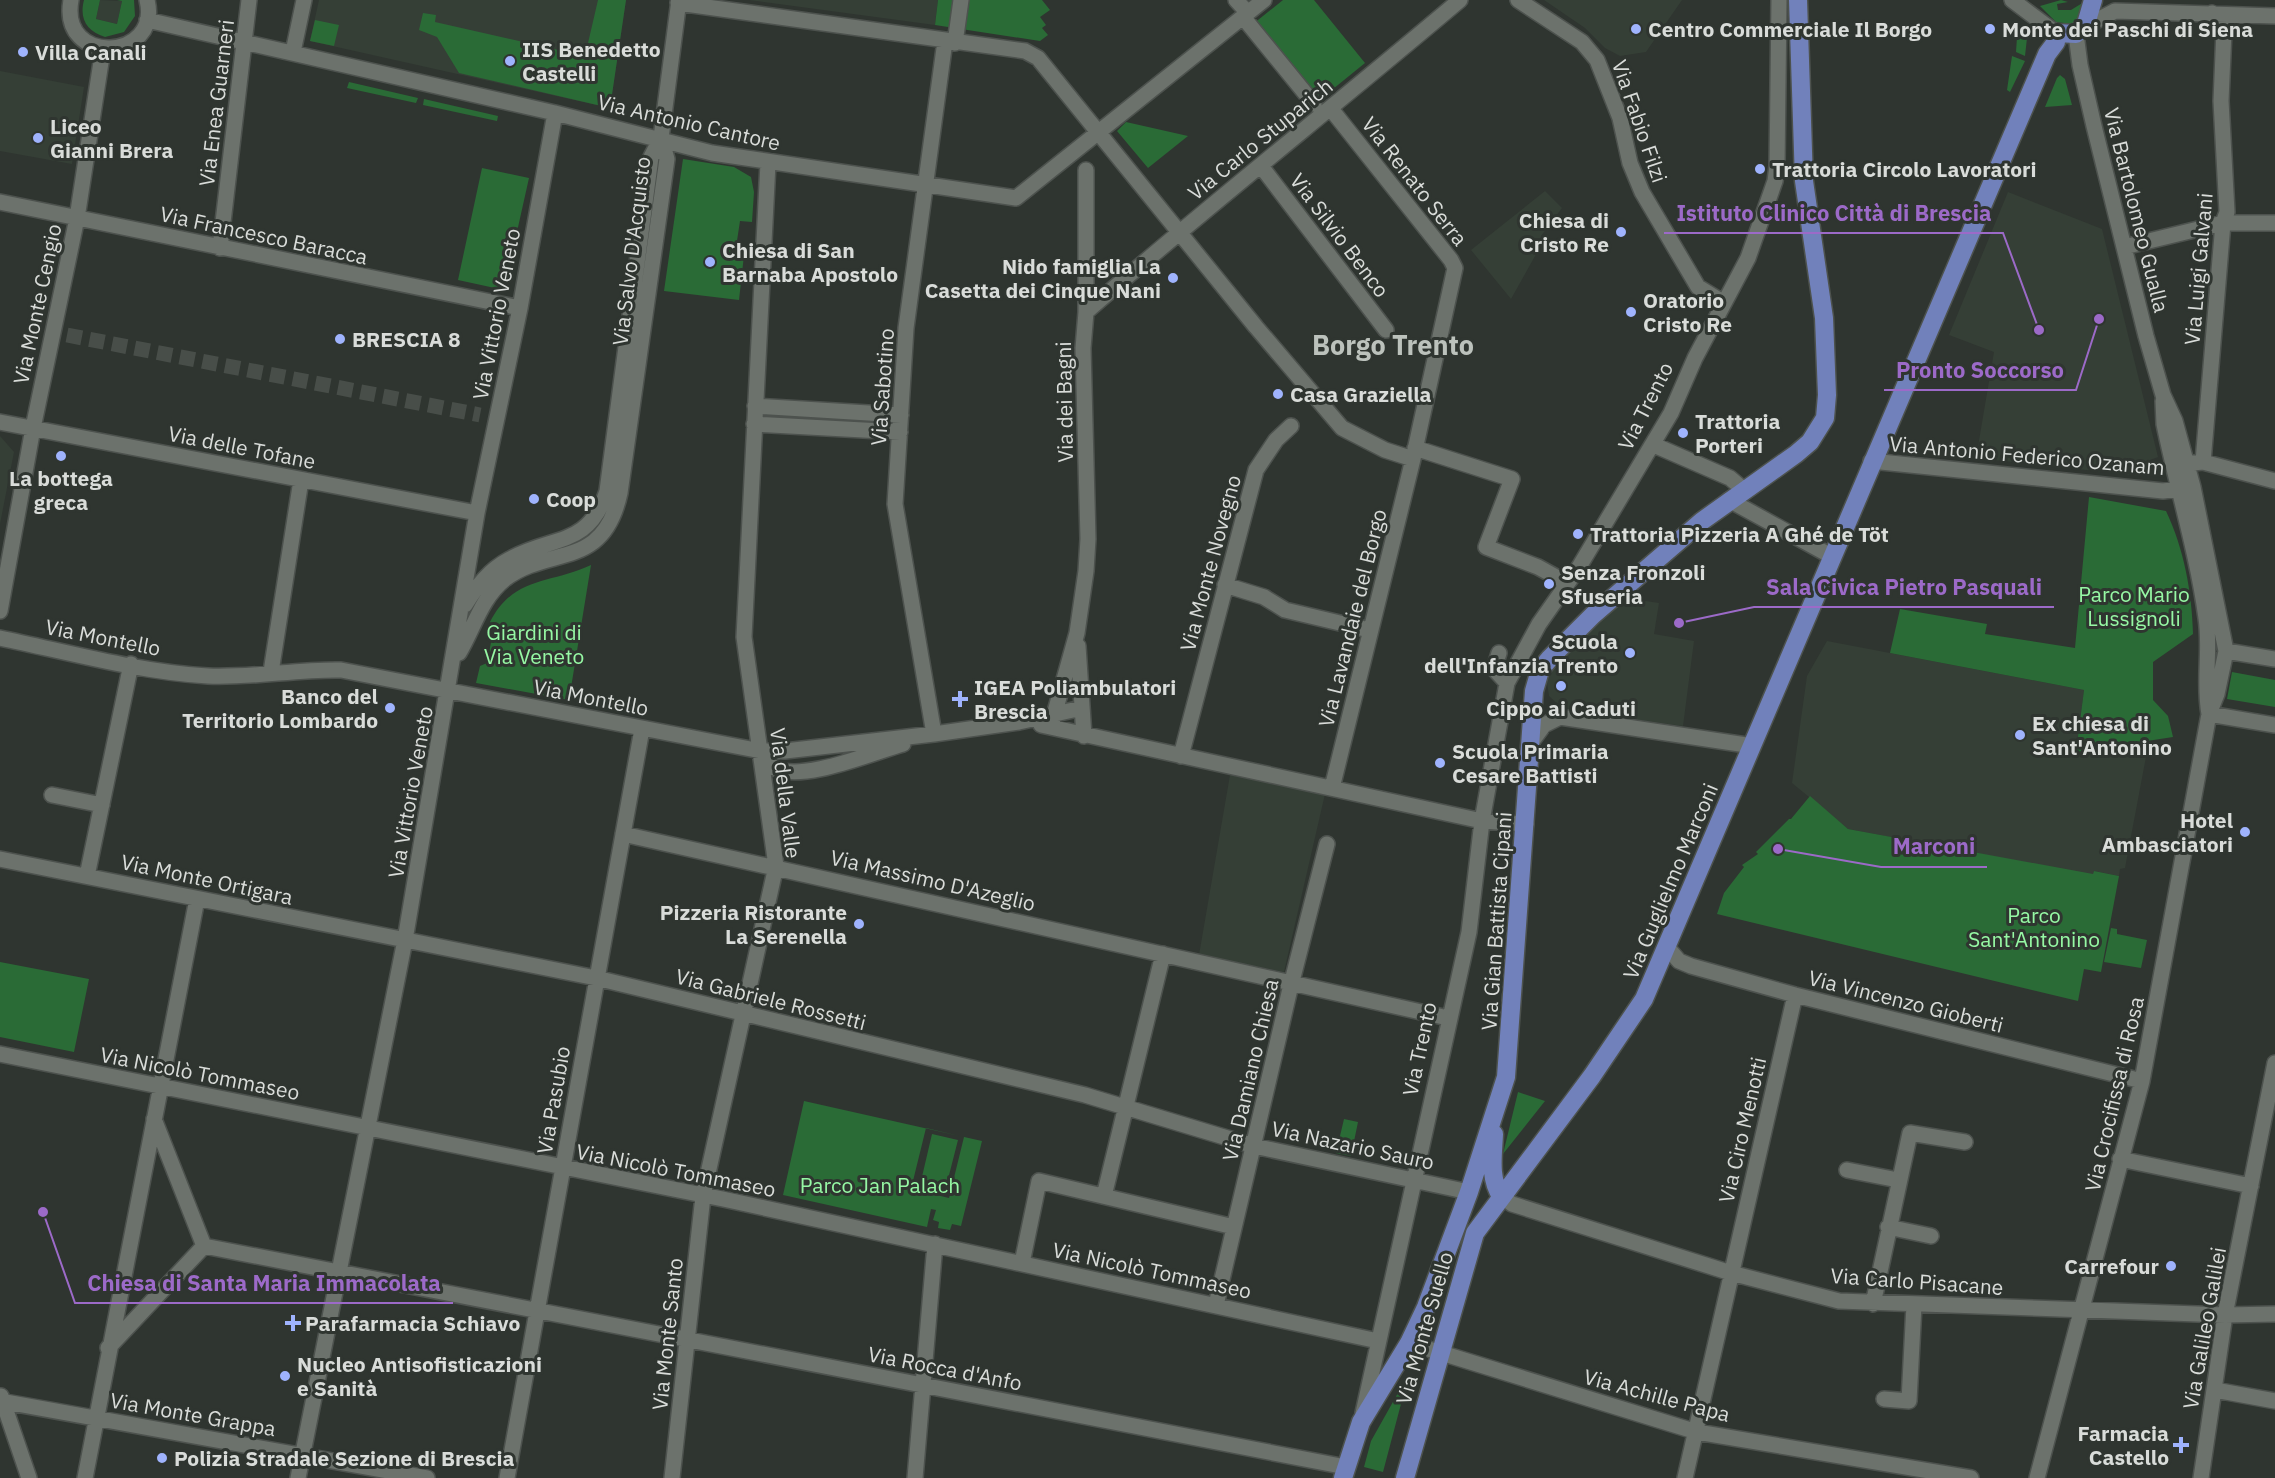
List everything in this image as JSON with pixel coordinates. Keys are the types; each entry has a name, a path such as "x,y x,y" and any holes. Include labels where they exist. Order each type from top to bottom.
{"main road":[{"name":"Via Gian Battista Cipani","path":"1469,1192 1509,1062 1536,679 1550,658 1602,607 1737,495 1810,442 1825,418 1827,395 1824,318 1804,181 1801,139 1798,0"},
{"path":"2056,33 2081,29 2093,0"},
{"name":"Via Guglielmo Marconi","path":"1501,1196 1592,1076 1644,999 1754,746 1871,461 2047,54 2056,42 2056,33"},
{"path":"1496,1110 1492,1170 1496,1189 1501,1196"},
{"path":"1469,1192 1474,1196 1475,1233"},
{"name":"Via Monte Suello","path":"1398,1362 1426,1307 1469,1192"},
{"name":"Via Monte Suello","path":"1405,1478 1475,1233 1501,1196"},
{"name":"Via Trento","path":"1345,1473 1361,1422 1398,1362"}],"street":[{"path":"68,0 69,12 76,31 91,45 103,49 128,44 143,29 147,20 147,0"},
{"name":"Via Enea Guarneri","path":"220,248 249,0"},
{"path":"293,52 304,0"},
{"name":"Via Sabotino","path":"934,734 895,504 906,328 926,186 950,42 961,0"},
{"path":"1236,0 1245,15 1314,104"},
{"name":"Via Antonio Cantore","path":"147,20 555,113 661,138 712,153 1016,198 1264,0"},
{"name":"Via Carlo Stuparich","path":"1086,312 1178,231 1331,109 1460,0"},
{"name":"Via Fabio Filzi","path":"1518,0 1582,42 1597,60 1620,118 1630,163 1642,192 1693,281 1724,303"},
{"name":"Via Trento","path":"1361,1422 1474,904 1482,820 1507,683 1539,624 1654,445 1748,258 1776,181 1779,0"},
{"path":"2012,0 2056,33"},
{"path":"661,138 678,2 1025,51 1038,58 1342,428 1385,450 1414,453 1510,476 1486,547 1538,567 1567,583"},
{"path":"2081,29 2115,11 2212,6 2275,16"},
{"name":"Via Luigi Galvani","path":"2203,462 2223,223 2228,212 2221,100 2224,30 2212,6"},
{"name":"Via Bartolomeo Gualla","path":"2081,29 2080,65 2124,247 2163,394 2175,421 2180,466 2226,651"},
{"name":"Via Monte Cengio","path":"0,611 33,429 77,218 103,49"},
{"name":"Via Renato Serra","path":"1331,109 1455,268 1414,453"},
{"name":"Via Vittorio Veneto","path":"298,1478 405,940 449,691 477,513 520,308 555,113"},
{"name":"Via Salvo D'Acquisto","path":"461,610 479,584 494,569 521,553 576,535 601,510 607,491 651,157 661,138"},
{"name":"Via Salvo D'Acquisto","path":"454,661 474,621 495,588 520,570 581,551 597,537 614,513 620,493 667,159 661,138"},
{"path":"1777,140 1801,139"},
{"name":"Via della Valle","path":"704,1196 776,866 744,637 768,163"},
{"name":"Via Silvio Benco","path":"1261,166 1386,330"},
{"name":"Via dei Bagni","path":"1053,719 1077,633 1088,539 1083,348 1086,312 1086,170"},
{"name":"Via Francesco Baracca","path":"0,202 520,308"},
{"path":"2124,247 2223,223 2275,223"},
{"path":"755,406 901,415"},
{"name":"Via delle Tofane","path":"0,422 477,513"},
{"path":"754,424 900,432"},
{"name":"Via Monte Novegno","path":"1180,756 1256,470 1276,440 1291,426"},
{"path":"1654,445 1730,478 1737,495 1831,556"},
{"name":"Via Lavandaie del Borgo","path":"1332,788 1414,453"},
{"name":"Via Antonio Federico Ozanam","path":"1871,461 2152,490 2186,488"},
{"path":"2180,466 2203,462 2275,481"},
{"path":"270,672 301,480"},
{"name":"Via Bartolomeo Gualla","path":"2186,488 2195,558 2208,630 2205,694 2209,714"},
{"path":"1225,585 1264,597 1285,610 1365,629"},
{"path":"2208,630 2226,651 2275,659"},
{"name":"Via dei Bagni","path":"1077,633 1084,736"},
{"name":"Via Montello","path":"0,638 131,664 210,676 341,670 761,751"},
{"path":"2226,651 2217,694 2209,714 2275,725"},
{"path":"1499,653 1494,669 1507,683"},
{"path":"87,876 131,664"},
{"path":"761,751 785,751 1053,719 1082,708"},
{"name":"Via Crocifissa di Rosa","path":"2037,1478 2142,1081 2209,714"},
{"path":"1533,740 1544,724 1560,717 1754,746"},
{"path":"1053,719 1084,736 1482,820 1526,824"},
{"name":"Via Pasubio","path":"507,1478 642,729"},
{"path":"761,751 772,767 787,772 800,772 838,764 934,734"},
{"path":"52,795 102,805"},
{"name":"Via Massimo D'Azeglio","path":"623,834 776,866 1448,1018"},
{"name":"Via Damiano Chiesa","path":"1216,1305 1291,984 1327,844"},
{"name":"Via Monte Ortigara","path":"0,859 405,940"},
{"path":"85,1478 108,1348 196,899"},
{"name":"Via Gabriele Rossetti","path":"405,940 596,978 1125,1107"},
{"name":"Via Vincenzo Gioberti","path":"1667,947 1679,961 1691,966 1795,995 2142,1081"},
{"path":"1104,1196 1163,954"},
{"name":"Via Ciro Menotti","path":"1685,1478 1795,995"},
{"name":"Via Nicolò Tommaseo","path":"0,1054 936,1244 1378,1341"},
{"name":"Via Galileo Galilei","path":"2201,1478 2225,1315 2275,1063"},
{"name":"Via Nazario Sauro","path":"1125,1107 1254,1146 1469,1192"},
{"path":"108,1348 204,1246 154,1118"},
{"path":"1873,1304 1910,1133 1965,1142"},
{"path":"2120,1160 2251,1186"},
{"path":"1847,1170 1898,1180"},
{"path":"1022,1263 1039,1181 1234,1227"},
{"name":"Via Monte Santo","path":"672,1478 704,1196"},
{"name":"Via Carlo Pisacane","path":"1501,1196 1512,1204 1731,1273 1839,1301 2225,1315 2275,1314"},
{"path":"1888,1227 1931,1236"},
{"path":"915,1478 936,1244"},
{"name":"Via Rocca d'Anfo","path":"204,1246 688,1341 922,1384 1345,1473"},
{"path":"1884,1399 1909,1401 1914,1305"},
{"name":"Via Achille Papa","path":"1409,1343 1697,1432 1901,1472 1971,1478"},
{"path":"2215,1390 2275,1401"},
{"path":"1,1398 29,1478"},
{"name":"Via Monte Grappa","path":"1,1398 418,1477"}],"shaded area":[{"path":"100,0 122,1 117,24 96,19"},
{"name":"IIS Benedetto Castelli","path":"319,0 626,0 610,108 310,41"},
{"path":"749,0 938,0 935,25"},
{"name":"Centro Commerciale Il Borgo","path":"1544,0 1682,0 1646,52 1620,56 1605,48 1585,28"},
{"path":"0,71 84,87 72,164 0,151"},
{"path":"1545,191 1562,208 1541,236 1544,240 1511,299 1471,250"},
{"path":"2008,192 2102,229 2158,457 2150,460 2141,476 1976,458 1994,352 1949,335"},
{"path":"0,436 14,452 0,524"},
{"name":"Scuola dell'Infanzia Trento","path":"1626,598 1659,603 1654,634 1694,641 1683,726 1564,710 1549,696 1547,683 1550,671"},
{"path":"1827,641 2084,690 2076,752 2149,741 2125,868 2120,869 2119,876 2094,871 2093,875 1848,829 1792,783 1807,676"},
{"path":"1230,775 1325,794 1284,972 1199,955"}],"green space":[{"path":"84,0 100,0 96,19 117,24 122,1 117,0 134,0 135,16 124,32 105,37 93,31 86,23 83,13"},
{"path":"598,0 626,0 610,108 459,73 437,37 419,30 423,13 436,15 435,22 585,56"},
{"path":"938,0 1042,0 1050,10 1040,17 1046,25 1042,28 1048,35 1040,41 935,25"},
{"path":"1283,0 1314,0 1365,63 1317,102 1253,24"},
{"path":"2061,0 2068,2 2057,4 2058,10 2071,10 2084,2 2078,20 2072,24 2056,22 2040,6"},
{"path":"315,20 339,25 334,46 310,41"},
{"path":"2018,22 2027,38 2025,56 2016,52"},
{"path":"2012,56 2025,61 2010,92 2007,90"},
{"path":"2060,75 2065,79 2072,105 2045,107 2057,78"},
{"path":"349,82 418,98 416,103 347,88"},
{"path":"424,99 498,116 497,121 423,105"},
{"path":"1126,122 1188,136 1148,168 1117,131"},
{"path":"683,159 734,167 751,177 754,192 752,222 740,221 735,254 744,255 739,300 664,291"},
{"path":"482,168 529,178 504,290 458,280"},
{"name":"Parco Mario Lussignoli","path":"2089,497 2166,511 2178,540 2186,571 2193,634 2153,662 2153,700 2168,716 2173,737 2076,752 2084,690 1890,653 1900,609 1987,624 1985,634 2075,648"},
{"name":"Giardini di Via Veneto","path":"591,565 569,700 476,683 480,666 487,663 494,627 490,622 499,607 510,596 534,583"},
{"path":"2232,672 2275,680 2275,707 2227,699"},
{"name":"Parco Sant'Antonino","path":"1810,796 1848,829 2093,874 2094,871 2119,876 2101,972 2084,969 2078,1001 1717,914 1724,893 1744,867 1742,865 1758,854 1756,852 1791,819"},
{"path":"2111,928 2117,929 2117,934 2147,940 2141,968 2104,962"},
{"path":"0,962 89,979 74,1052 0,1037"},
{"path":"1518,1092 1545,1101 1503,1154"},
{"name":"Parco Jan Palach","path":"804,1101 926,1128 911,1189 949,1198 964,1137 960,1136 982,1141 961,1226 952,1224 950,1230 938,1228 939,1222 933,1220 936,1210 931,1209 927,1227 783,1195"},
{"path":"1344,1119 1358,1122 1351,1156 1336,1153"},
{"name":"Parco Jan Palach","path":"932,1134 958,1140 946,1187 921,1181"},
{"path":"1403,1384 1406,1385 1383,1472 1364,1467 1371,1441"}],"waterway":[{"path":"1505,860 1507,831"}],"tunnel":[{"path":"67,335 480,415"}],"place":[{"name":"Centro Commerciale Il Borgo","path":"1636,29"},
{"name":"Monte dei Paschi di Siena","path":"1990,29"},
{"name":"Villa Canali","path":"23,52"},
{"name":"IIS Benedetto Castelli","path":"510,61"},
{"name":"Liceo Gianni Brera","path":"38,138"},
{"name":"Trattoria Circolo Lavoratori","path":"1760,169"},
{"name":"Chiesa di Cristo Re","path":"1621,232"},
{"name":"Chiesa di San Barnaba Apostolo","path":"710,262"},
{"name":"Nido famiglia La Casetta dei Cinque Nani","path":"1173,278"},
{"name":"Oratorio Cristo Re","path":"1631,312"},
{"name":"Pronto Soccorso","path":"2099,319"},
{"name":"Istituto Clinico Città di Brescia","path":"2039,330"},
{"name":"BRESCIA 8","path":"340,339"},
{"name":"Casa Graziella","path":"1278,394"},
{"name":"Trattoria Porteri","path":"1683,433"},
{"name":"La bottega greca","path":"61,456"},
{"name":"Coop","path":"534,499"},
{"name":"Trattoria Pizzeria A Ghé de Töt","path":"1578,534"},
{"name":"Senza Fronzoli Sfuseria","path":"1549,584"},
{"name":"Sala Civica Pietro Pasquali","path":"1679,623"},
{"name":"Scuola dell'Infanzia Trento","path":"1630,653"},
{"name":"Cippo ai Caduti","path":"1561,686"},
{"name":"IGEA Poliambulatori Brescia","path":"960,699"},
{"name":"Banco del Territorio Lombardo","path":"390,708"},
{"name":"Ex chiesa di Sant'Antonino","path":"2020,735"},
{"name":"Scuola Primaria Cesare Battisti","path":"1440,763"},
{"name":"Hotel Ambasciatori","path":"2245,832"},
{"name":"Marconi","path":"1778,849"},
{"name":"Pizzeria Ristorante La Serenella","path":"859,924"},
{"name":"Chiesa di Santa Maria Immacolata","path":"43,1212"},
{"name":"Carrefour","path":"2171,1266"},
{"name":"Parafarmacia Schiavo","path":"293,1323"},
{"name":"Nucleo Antisofisticazioni e Sanità","path":"285,1376"},
{"name":"Farmacia Castello","path":"2181,1445"},
{"name":"Polizia Stradale Sezione di Brescia","path":"162,1458"}],"district":[{"name":"Borgo Trento","path":"1393,344"}]}
